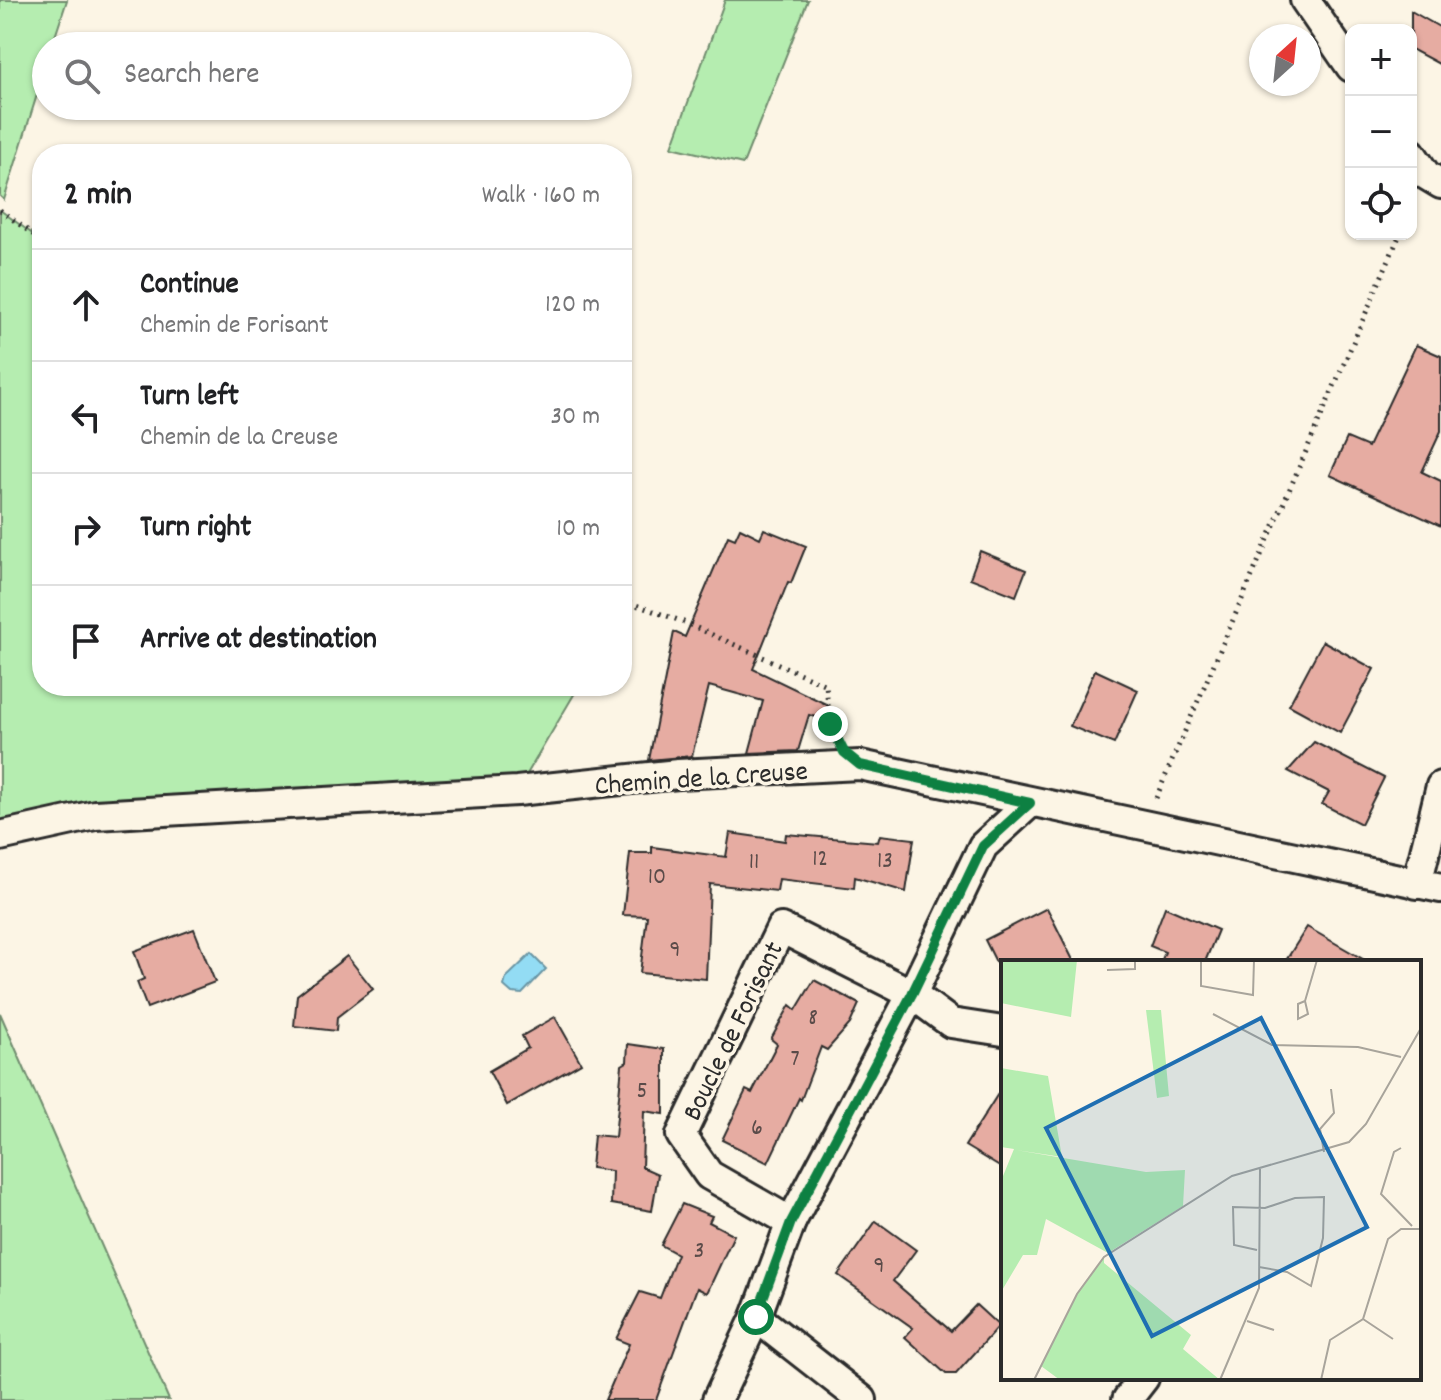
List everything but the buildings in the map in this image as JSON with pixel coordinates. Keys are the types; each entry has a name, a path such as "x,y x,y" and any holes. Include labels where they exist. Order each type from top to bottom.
{"street":[{"path":"1305,0 1345,58"},
{"path":"1417,162 1426,175 1441,184"},
{"name":"Chemin de la Creuse","path":"0,836 95,815 517,791 678,774 860,765 1429,886"},
{"path":"1429,886 1441,786"},
{"path":"717,1400 756,1317 791,1222 912,994 983,846 1030,803"},
{"name":"Boucle de Forisant","path":"791,1222 709,1175 681,1135 781,928 912,994"},
{"path":"912,994 951,1023 1001,1031"},
{"path":"756,1317 862,1400"},
{"path":"1127,1400 1142,1380"}],"path":[{"path":"0,210 32,234"},
{"path":"1144,827 1397,240"},
{"path":"632,604 681,621 826,685 830,724 844,752 860,765"}],"green space":[{"path":"0,0 67,0 57,32 32,32 32,111 4,200 0,196"},
{"path":"725,0 808,0 743,164 672,147"},
{"path":"0,210 32,234 32,696 573,696 517,791 0,836"},
{"path":"0,1013 169,1400 0,1400"}],"water":[{"path":"531,954 546,969 522,994 512,993 504,986 506,978"}],"route":[{"path":"756,1317 791,1222 912,994 983,846 1030,803 860,765 844,752 830,724"}]}
